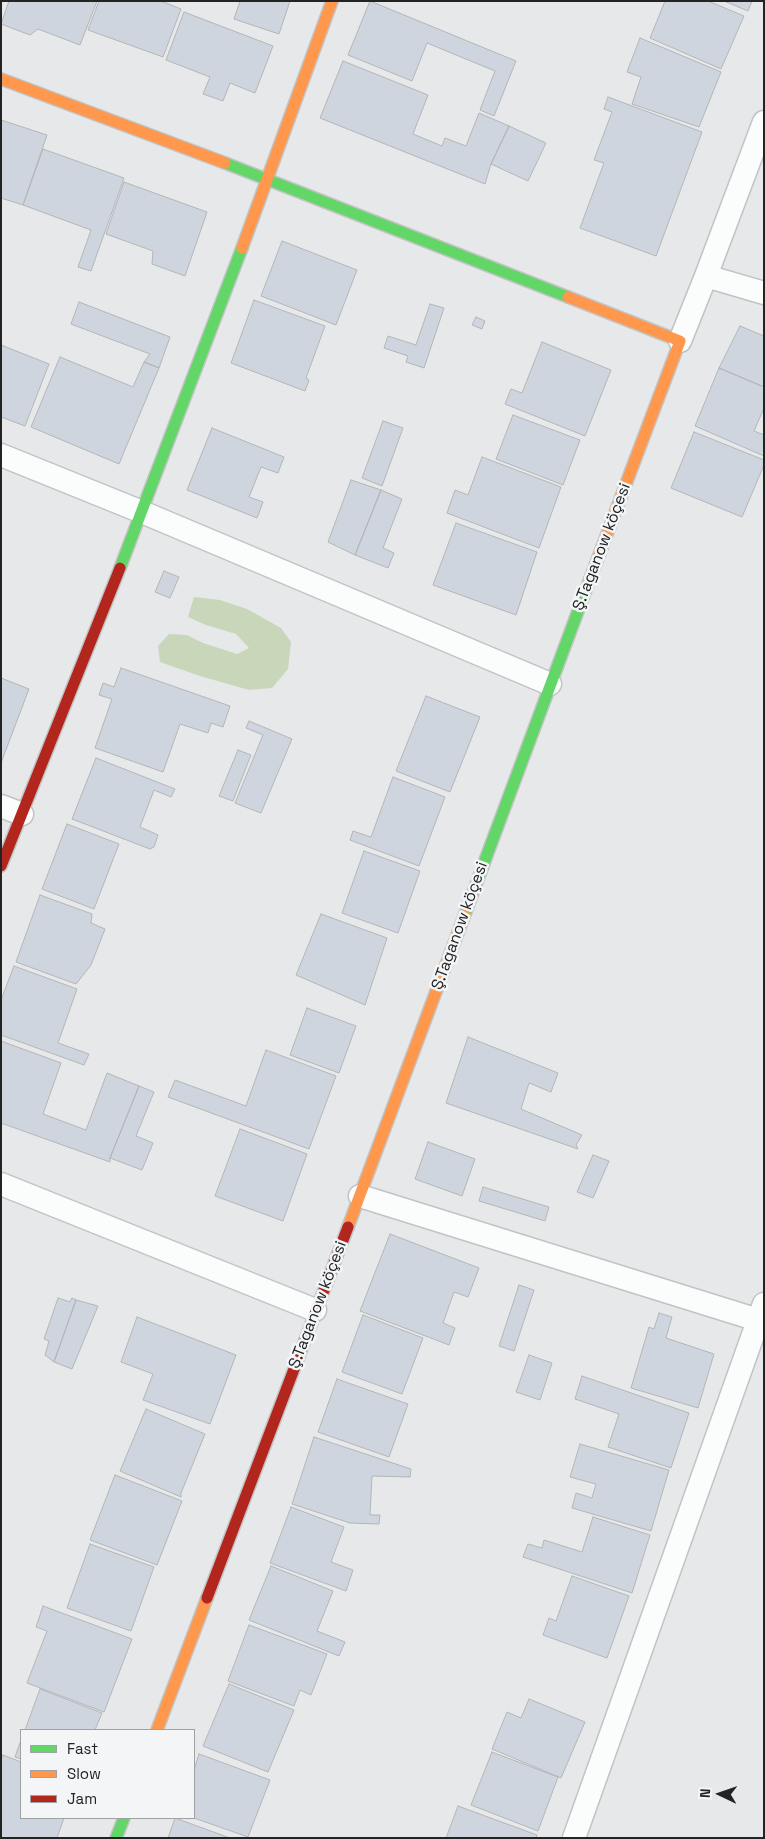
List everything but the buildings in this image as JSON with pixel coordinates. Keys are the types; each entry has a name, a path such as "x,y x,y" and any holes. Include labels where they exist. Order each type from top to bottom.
{"street":[{"path":"1,866 142,512 268,179 332,1"},
{"path":"1,79 268,179 680,341"},
{"name":"Ş.Taganow köçesi","path":"157,1729 360,1196 550,684 764,122"},
{"path":"706,276 764,293"},
{"path":"1,455 142,512 550,684"},
{"path":"1,806 22,814"},
{"path":"1,1184 316,1310"},
{"path":"360,1196 761,1312 574,1838"},
{"path":"116,1838 124,1819"}],"green space":[{"path":"194,597 220,600 247,609 281,628 291,642 288,669 272,688 249,690 160,662 158,646 169,634 187,635 203,643 237,654 249,648 236,634 206,625 188,617"}],"traffic: fast":[{"path":"225,163 568,297"},
{"path":"120,568 242,248"},
{"path":"465,914 590,579"},
{"path":"116,1838 124,1819"}],"traffic: slow":[{"path":"242,248 332,1"},
{"path":"1,79 225,163"},
{"path":"568,297 680,341 590,579"},
{"path":"348,1227 465,914"},
{"path":"157,1729 207,1598"}],"traffic: jam":[{"path":"1,866 120,568"},
{"path":"207,1598 348,1227"}]}
